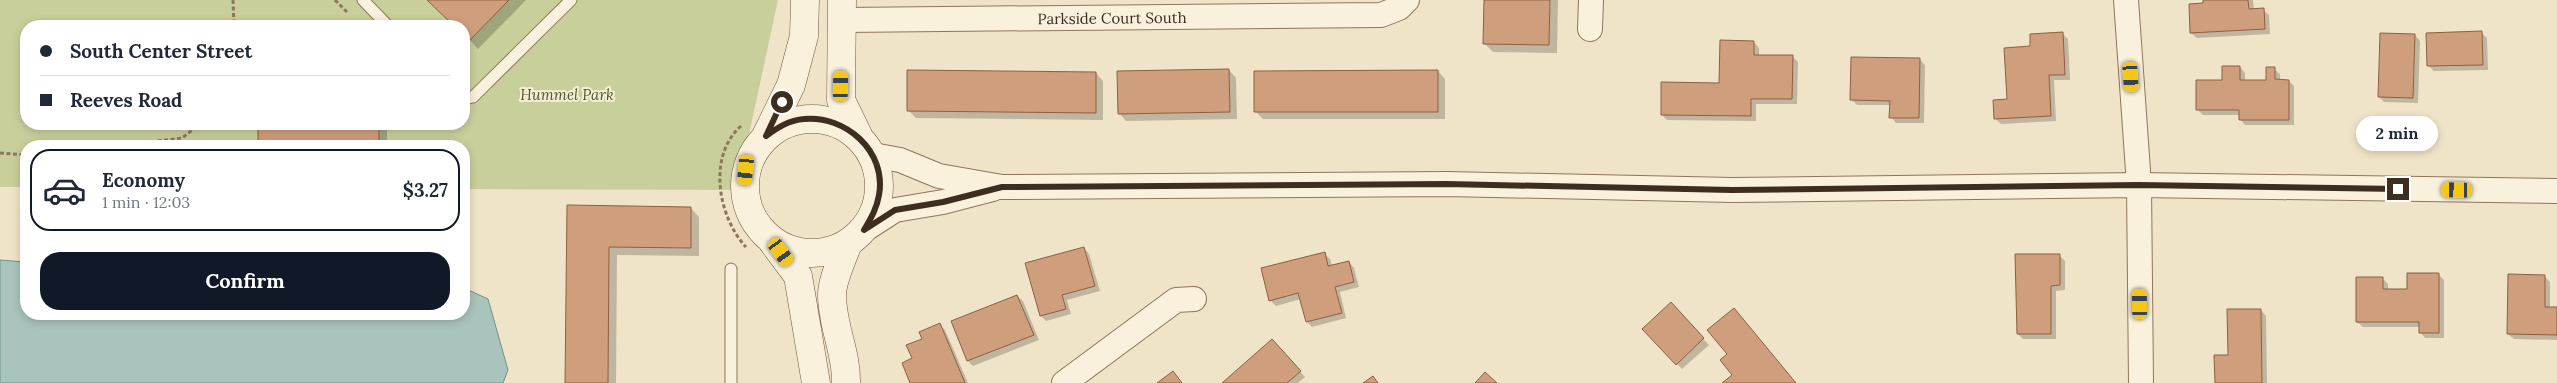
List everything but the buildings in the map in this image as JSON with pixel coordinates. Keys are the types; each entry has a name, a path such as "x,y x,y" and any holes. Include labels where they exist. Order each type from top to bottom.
{"main road":[{"path":"805,0 804,36 791,85 755,130 753,152 746,170 744,190 748,209 758,227 761,246 798,276 816,383"},
{"path":"843,10 841,100 879,174 879,194 874,213 856,236 832,293 836,327 846,364 846,383"},
{"path":"755,130 783,125 802,119 822,119 842,125 866,146"},
{"path":"761,246 810,254 830,251 856,236"}],"street":[{"name":"Parkside Court South","path":"843,10 1381,15 1398,8 1408,0"},
{"path":"1590,28 1591,0"},
{"path":"2126,0 2139,185 2141,383"},
{"path":"866,146 939,176 1002,187 1447,184 1732,190 2139,185 2557,192"},
{"path":"856,236 895,210 943,202 1002,187"},
{"path":"1064,383 1176,300 1194,299"}],"lane":[{"path":"363,0 382,20"},
{"path":"470,97 572,0"},
{"path":"730,269 731,383"}],"path":[{"path":"233,0 234,20"},
{"path":"166,140 182,138 192,130"},
{"path":"755,130 732,134 720,164 720,182 727,218 737,237 761,246"},
{"path":"0,154 20,155"}],"green space":[{"name":"Hummel Park","path":"0,0 778,0 737,190 470,189 470,140 20,140 20,187 0,187"}],"water":[{"path":"0,260 20,262 20,320 470,320 470,291 488,299 508,370 503,383 0,383"}],"route":[{"path":"782,102 766,136 783,125 802,119 822,119 842,125 859,137 872,155 879,174 879,194 874,213 864,230 895,210 943,202 1002,187 1447,184 1732,190 2139,185 2398,189"}]}
